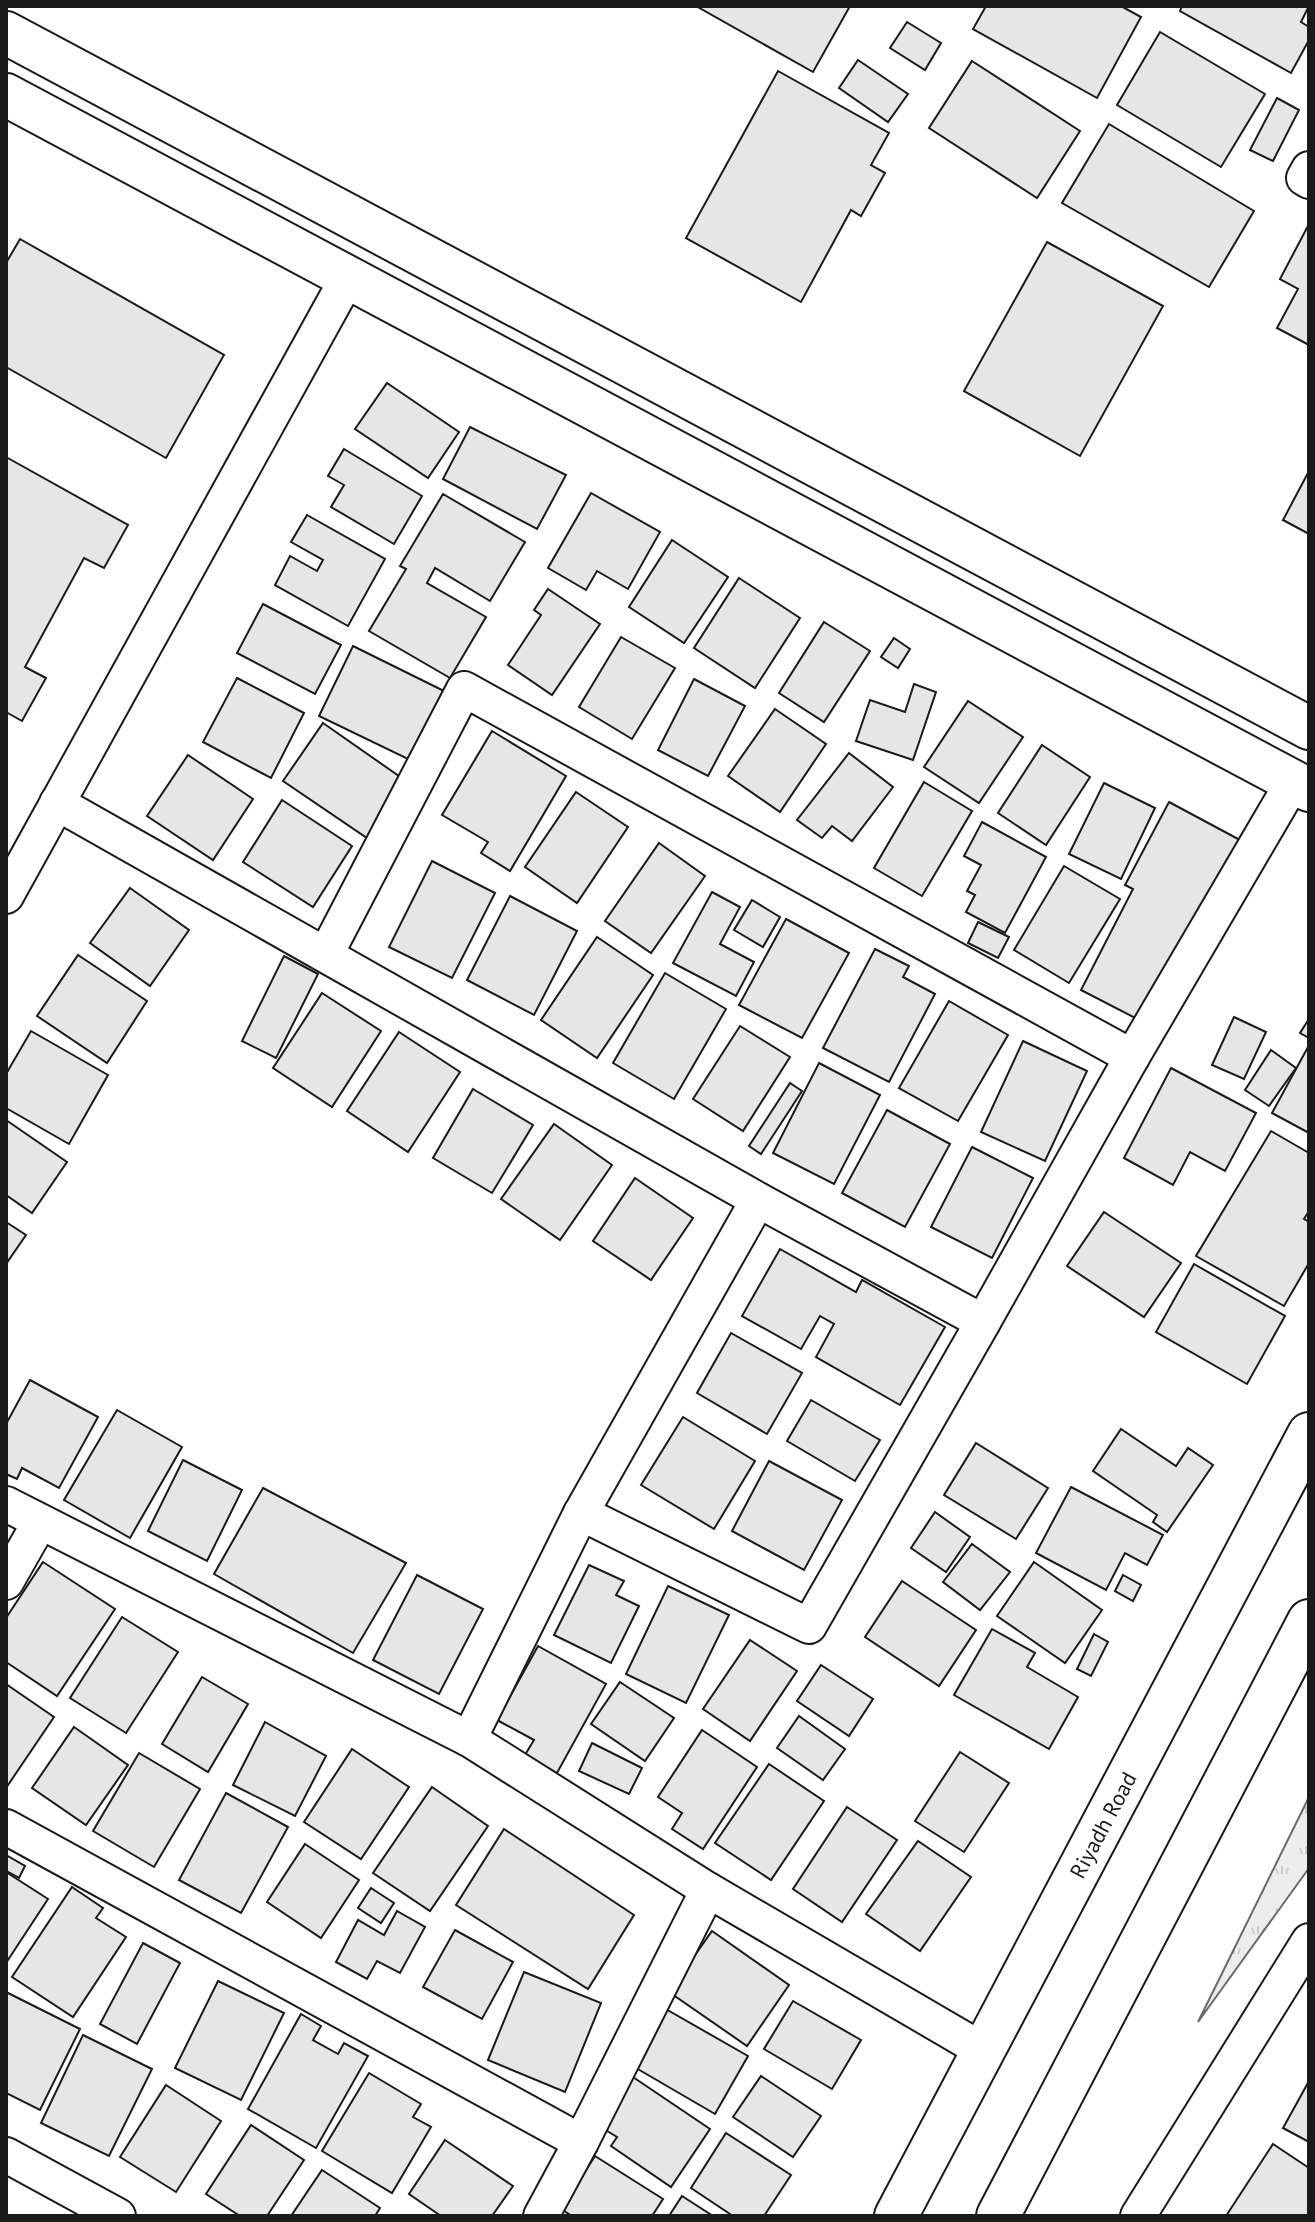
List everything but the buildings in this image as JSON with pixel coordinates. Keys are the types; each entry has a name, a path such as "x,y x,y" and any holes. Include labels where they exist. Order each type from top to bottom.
{"street":[{"path":"6,33 1309,728"},
{"path":"6,95 1301,786 1132,1057 809,1626 581,1513"},
{"path":"1309,169 1304,178 1309,181"},
{"path":"6,896 347,279"},
{"path":"326,954 464,689 1132,1057"},
{"path":"57,803 758,1200 983,1322"},
{"path":"469,1739 581,1513 758,1200"},
{"name":"Riyadh Road","path":"896,2216 1309,1434"},
{"path":"6,1504 469,1739 708,1890 984,2051"},
{"path":"6,1582 40,1522"},
{"path":"998,2216 1309,1621"},
{"path":"6,1827 581,2142"},
{"path":"541,2216 708,1890"},
{"path":"1138,2216 1309,1941"},
{"path":"6,2155 118,2216"}],"green space":[{"path":"1309,1797 1309,1868 1198,2022"}]}
